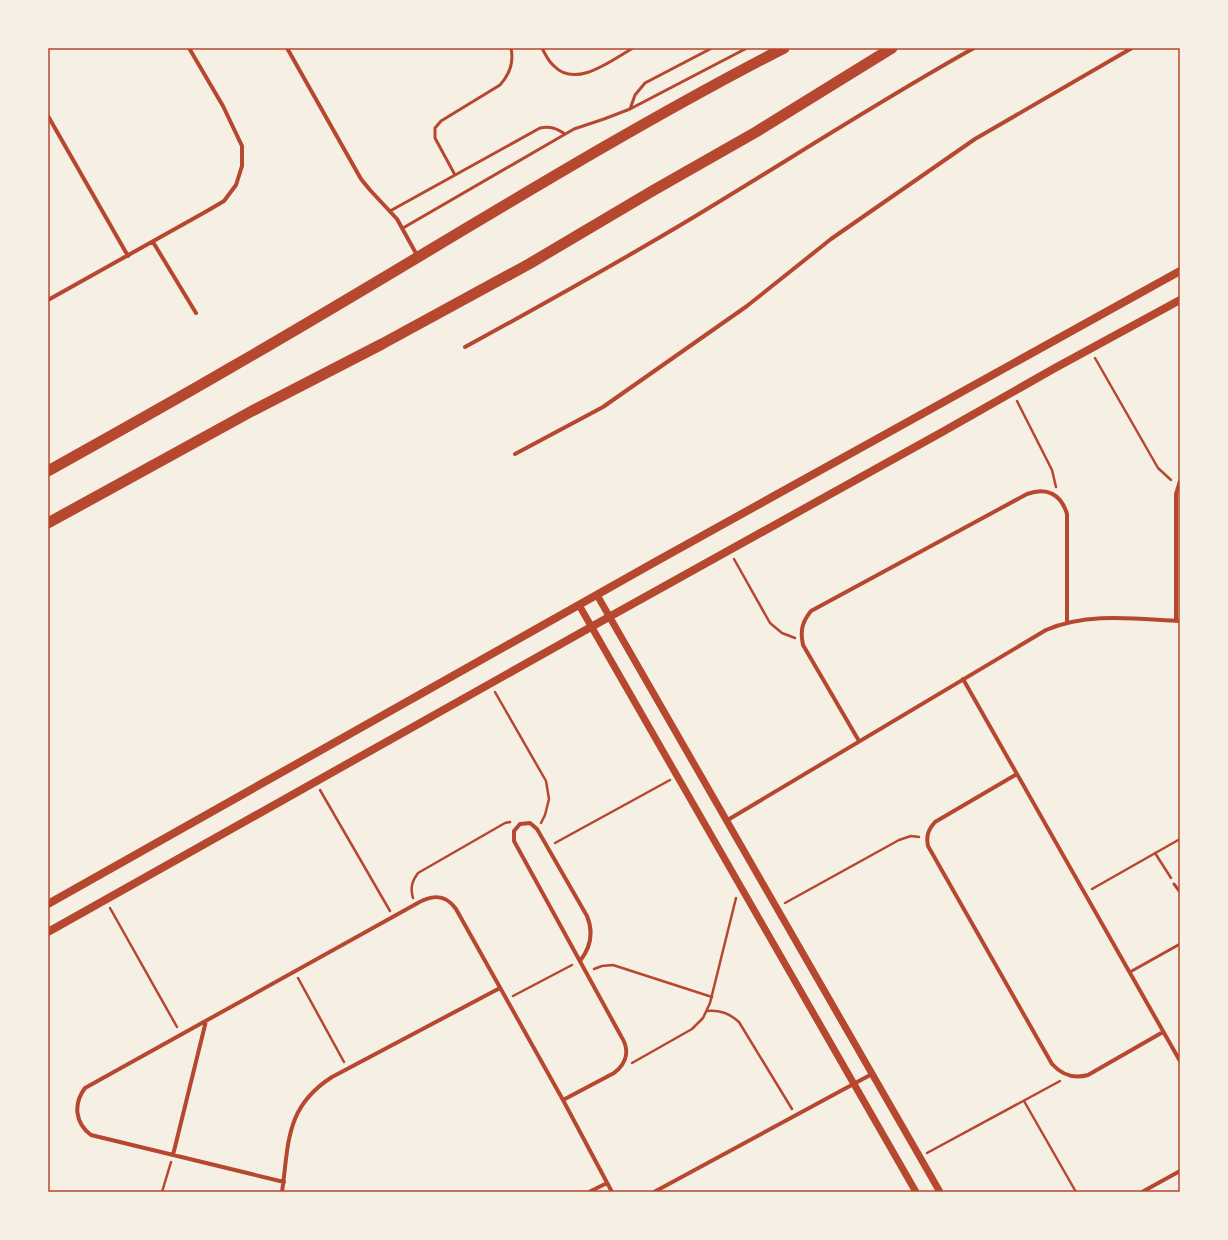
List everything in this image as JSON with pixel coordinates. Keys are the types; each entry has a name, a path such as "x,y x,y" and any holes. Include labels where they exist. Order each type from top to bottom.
{"highway":[{"path":"48,471 230,369 626,133 784,48"},
{"path":"48,523 252,410 382,344 529,264 756,132 892,48"}],"main road":[{"path":"48,904 578,605 1180,271"},
{"path":"48,932 591,627 1055,368 1180,300"}],"street":[{"path":"48,300 224,201 236,185 242,166 242,146 224,106 189,48"},
{"path":"286,48 362,179 403,228 418,257"},
{"path":"465,347 546,303 686,222 932,71 974,48"},
{"path":"514,454 603,407 747,306 831,239 974,139 1132,48"},
{"path":"48,116 128,256"},
{"path":"48,128 53,125"},
{"path":"153,242 196,313"},
{"path":"726,821 1046,630 1067,622 1100,618 1178,621 1176,494 1179,483"},
{"path":"859,741 806,651 801,638 803,624 811,611 1027,494 1042,491 1056,496 1065,507 1067,514 1067,622"},
{"path":"596,595 940,1192"},
{"path":"578,605 916,1192"},
{"path":"963,679 1180,1061"},
{"path":"1017,774 935,822 928,831 928,846 1056,1069 1068,1076 1082,1077 1094,1072 1163,1032"},
{"path":"563,1100 614,1073 623,1065 626,1059 626,1047 514,841 514,831 520,824 530,823 537,828 590,924 591,932 589,948 580,961"},
{"path":"284,1182 92,1135 82,1125 79,1119 77,1106 78,1099 86,1088 294,971 426,898 439,897 445,899 453,905 563,1100 612,1192"},
{"path":"282,1192 291,1132 298,1111 312,1092 321,1084 348,1069 500,988"},
{"path":"174,1155 206,1021"},
{"path":"654,1192 872,1074"},
{"path":"1142,1192 1180,1171"},
{"path":"589,1192 607,1183"}],"lane":[{"path":"455,175 435,138 435,128 441,121 500,85 511,67 511,48"},
{"path":"542,48 554,67 563,73 574,75 584,74 594,70 633,48"},
{"path":"630,109 635,95 645,83 712,48"},
{"path":"403,228 565,134 584,125 630,109 747,48"},
{"path":"390,211 540,128 549,127 558,129 565,134"},
{"path":"1174,884 1180,892"},
{"path":"1130,972 1180,944"}],"path":[{"path":"1091,349 1158,468 1168,479 1179,483"},
{"path":"1013,392 1052,470 1056,496"},
{"path":"730,550 770,624 782,633 794,638 801,638"},
{"path":"490,684 546,781 548,790 548,808 537,828"},
{"path":"548,847 677,776"},
{"path":"315,782 393,916"},
{"path":"416,904 412,897 411,891 412,884 418,873 505,823 510,822 520,824"},
{"path":"776,908 905,837 917,836 927,841"},
{"path":"1085,894 1180,839"},
{"path":"1155,853 1174,884"},
{"path":"614,1073 692,1029 698,1024 707,1011 712,997 739,884"},
{"path":"105,900 182,1034"},
{"path":"506,999 580,961"},
{"path":"587,974 596,968 613,965 712,997"},
{"path":"294,971 348,1069"},
{"path":"707,1011 729,1014 739,1022 796,1115"},
{"path":"920,1157 1068,1076"},
{"path":"1024,1101 1076,1192"},
{"path":"162,1192 174,1155"}]}
